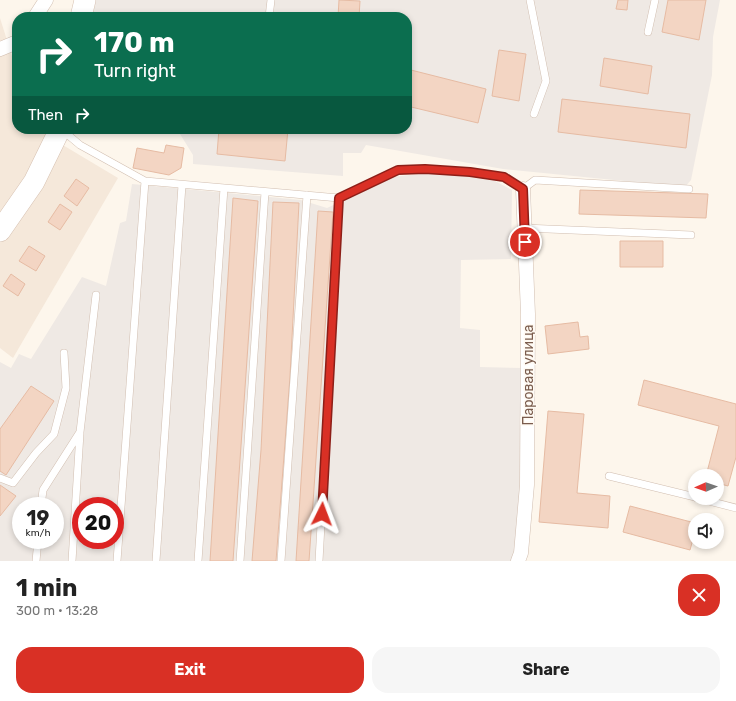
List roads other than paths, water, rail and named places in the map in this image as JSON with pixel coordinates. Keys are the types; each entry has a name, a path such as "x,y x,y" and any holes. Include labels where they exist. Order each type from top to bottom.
{"main road":[{"path":"82,12 85,0"},
{"path":"0,231 34,182 58,134"}],"street":[{"path":"38,12 46,0"},
{"path":"0,49 12,44"},
{"name":"Паровая улица","path":"518,561 521,553 527,485 528,314 523,189"}],"lane":[{"path":"270,12 271,0"},
{"path":"530,0 546,81 534,114"},
{"path":"648,32 655,0"},
{"path":"66,134 80,145 145,181 182,185 339,198 398,170 425,169 470,172 504,177 523,189 535,180 689,189"},
{"path":"117,561 145,181"},
{"path":"156,561 182,185"},
{"path":"198,561 224,188"},
{"path":"240,561 265,192"},
{"path":"281,561 307,195"},
{"path":"319,561 339,198"},
{"path":"524,228 692,236"},
{"path":"72,561 80,432 96,295"},
{"path":"0,478 13,483 36,453 54,434 66,388 64,353"},
{"path":"42,497 43,490 80,432"},
{"path":"609,476 688,496"},
{"path":"724,505 736,508"},
{"path":"36,561 37,549"}]}
